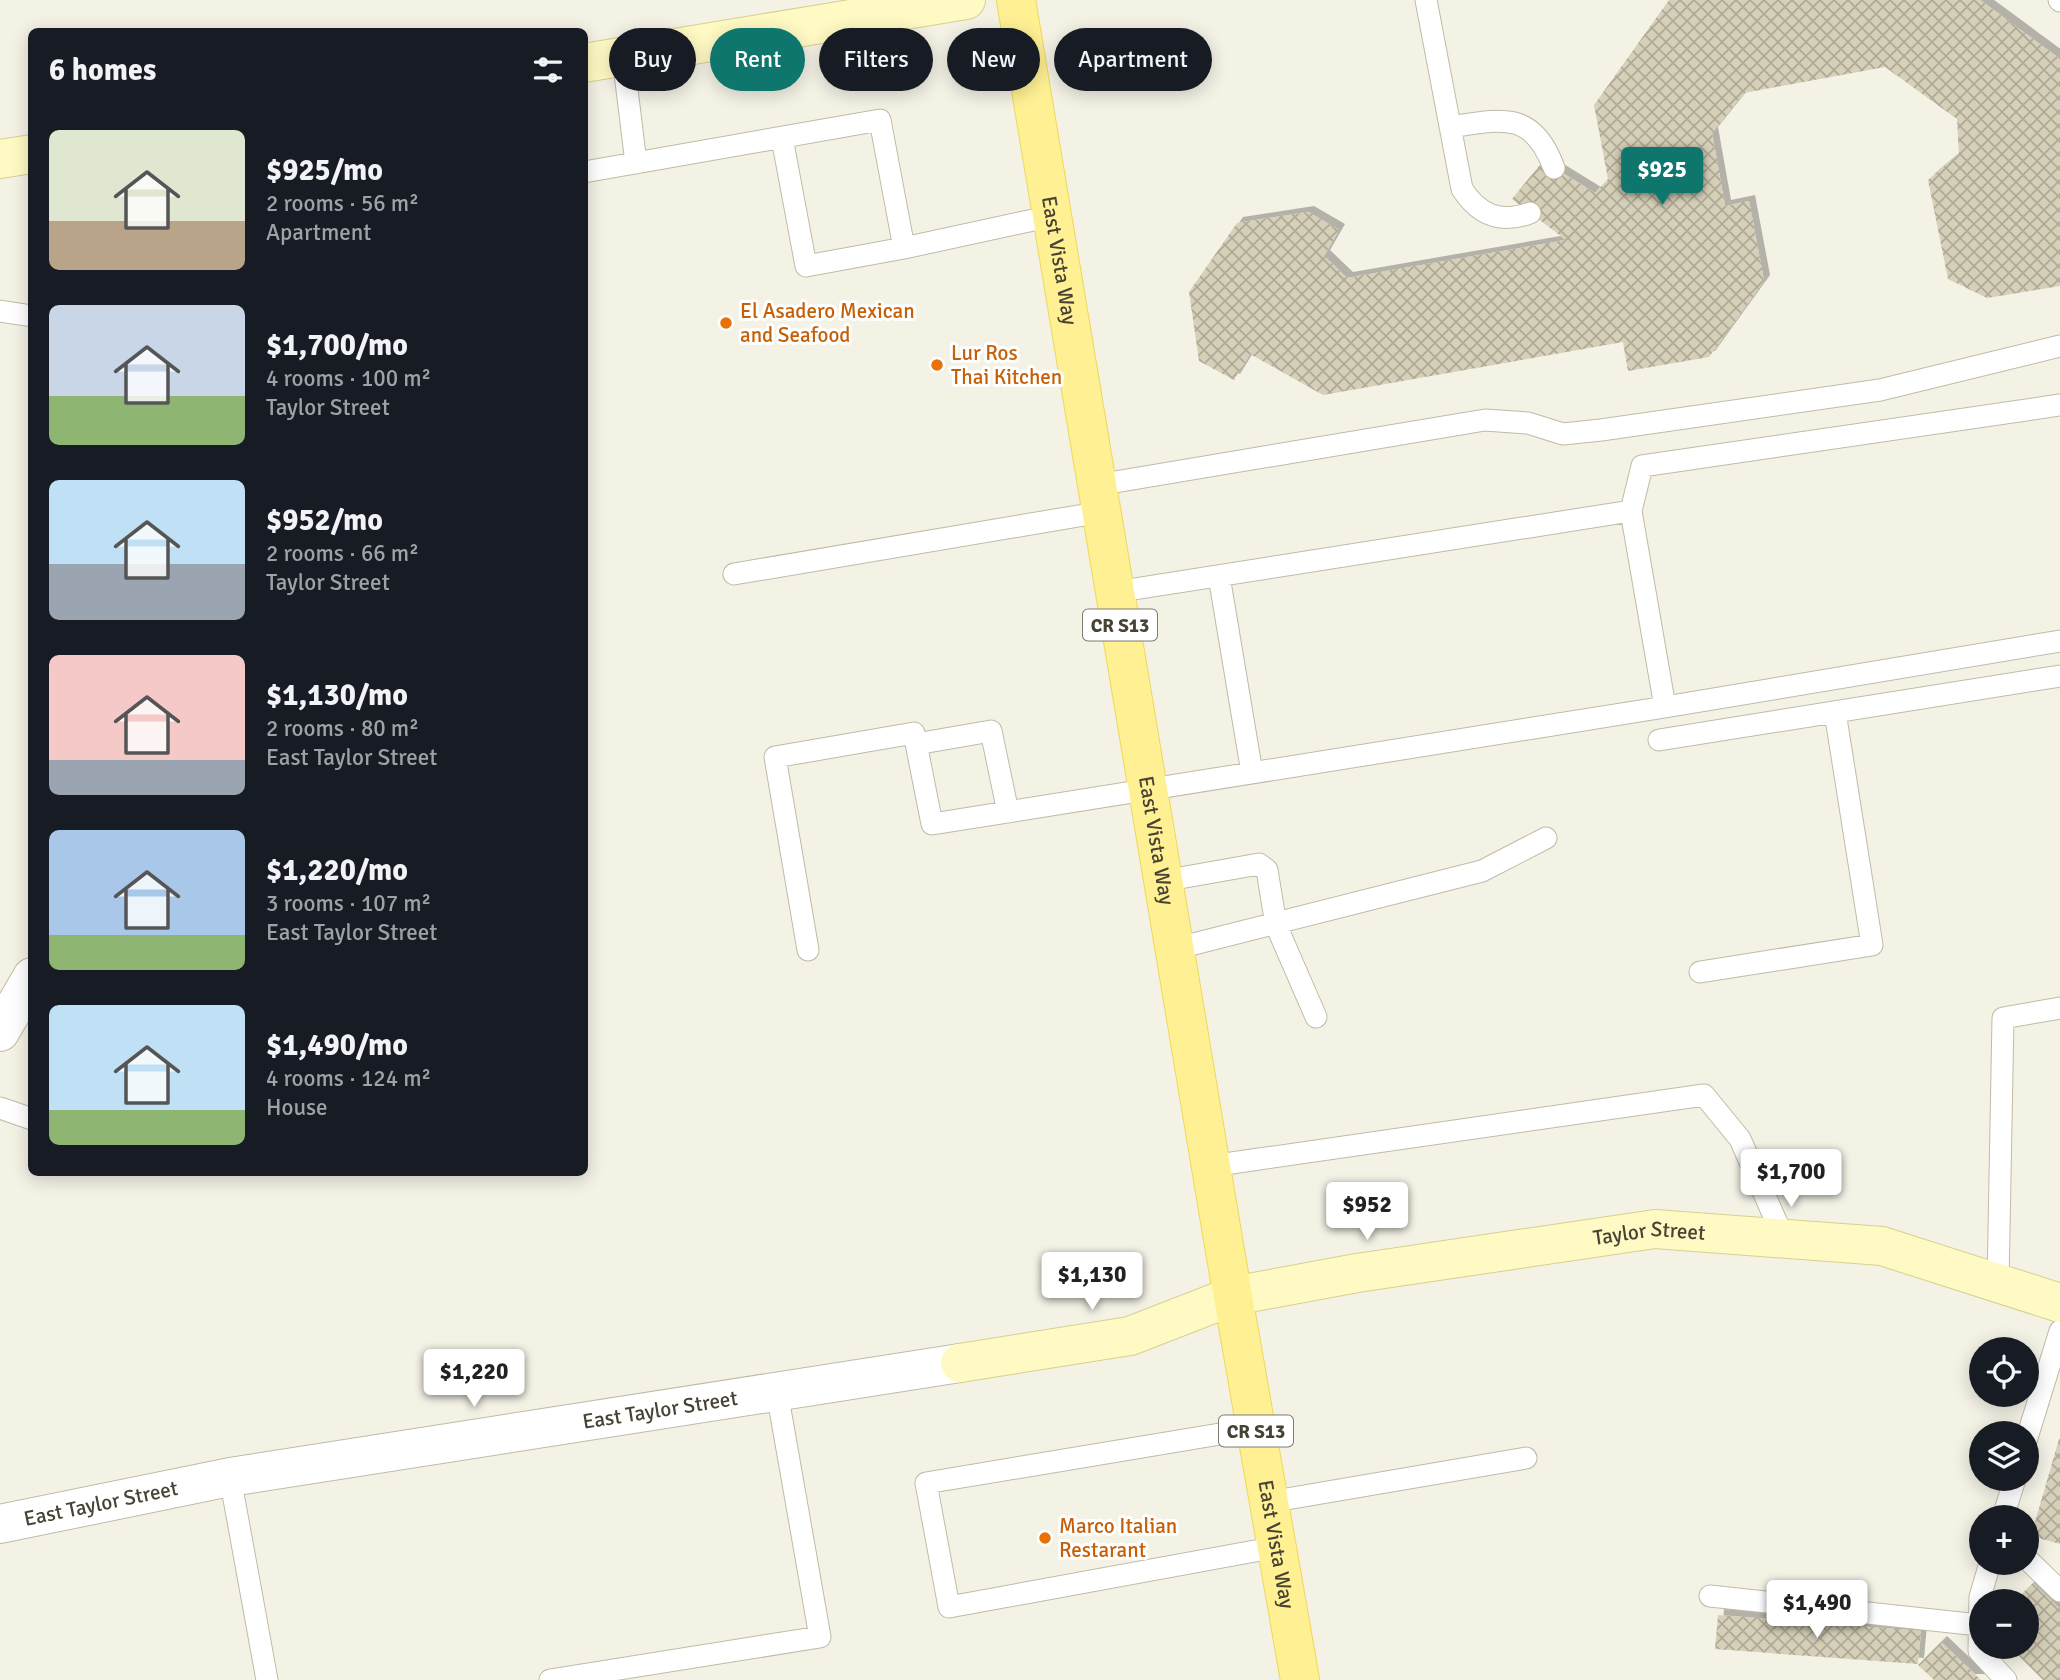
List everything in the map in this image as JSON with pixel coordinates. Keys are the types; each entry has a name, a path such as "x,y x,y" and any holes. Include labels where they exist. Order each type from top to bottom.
{"main road":[{"path":"696,45 966,0"},
{"name":"East Vista Way","path":"1016,0 1174,948 1300,1680"},
{"path":"588,62 609,59"},
{"path":"0,159 28,155"},
{"name":"Taylor Street","path":"1233,1296 1357,1273 1655,1229 1882,1246 2060,1303"},
{"name":"East Taylor Street","path":"960,1363 1130,1336 1233,1296"}],"street":[{"path":"0,1032 28,984"},
{"name":"East Taylor Street","path":"0,1524 230,1477 960,1363"}],"lane":[{"path":"1426,0 1462,189 1473,206 1493,217 1515,219 1530,213"},
{"path":"627,91 636,163"},
{"path":"1450,127 1504,119 1521,124 1537,136 1548,150 1554,168"},
{"path":"588,171 880,120 904,248"},
{"path":"782,138 806,266 1052,216"},
{"path":"0,311 28,315"},
{"path":"734,574 1485,420 1528,423 1563,434 1601,430 1880,390 2060,346"},
{"path":"1665,707 1631,511 1642,466 2060,405"},
{"path":"1115,592 1631,511"},
{"path":"1219,576 1252,773"},
{"path":"808,950 775,758 914,733 932,824 2060,641"},
{"path":"1659,740 2060,676"},
{"path":"1700,972 1872,945 1835,712"},
{"path":"916,744 991,731 1008,812"},
{"path":"1174,948 1276,925 1482,871 1546,838"},
{"path":"1163,881 1259,864 1267,870 1276,925 1316,1017"},
{"path":"1998,1284 2003,1018 2060,1008"},
{"path":"1211,1166 1704,1095 1740,1139 1784,1239"},
{"path":"0,1108 28,1118"},
{"path":"2032,1421 2060,1331"},
{"path":"550,1680 820,1637 777,1392"},
{"path":"1256,1428 926,1483 949,1607 1277,1547"},
{"path":"1269,1502 1526,1458"},
{"path":"230,1477 267,1680"},
{"path":"2039,1571 2060,1591"},
{"path":"1710,1597 1969,1624"},
{"path":"1987,1659 2006,1680"}],"building":[{"path":"1669,0 1980,0 2060,59 2060,286 1987,298 1948,279 1928,180 1959,154 1957,119 1885,67 1744,93 1712,133 1725,206 1749,201 1764,281 1709,357 1628,371 1623,342 1323,395 1250,354 1234,380 1199,361 1189,292 1237,223 1308,212 1339,230 1324,256 1347,278 1566,240 1512,199 1543,161 1595,193 1608,179 1594,105"},
{"path":"2060,1439 2060,1544 2039,1538 2039,1508"},
{"path":"2033,1583 2060,1609 2060,1680 2043,1680 2022,1659 2039,1659 2039,1589 2027,1589"},
{"path":"1718,1615 1921,1631 1918,1664 1715,1649"},
{"path":"1941,1642 1981,1680 1934,1680 1918,1665"}],"place":[{"name":"El Asadero Mexican and Seafood","path":"726,323"},
{"name":"Lur Ros Thai Kitchen","path":"937,365"},
{"name":"Marco Italian Restarant","path":"1045,1538"}]}
